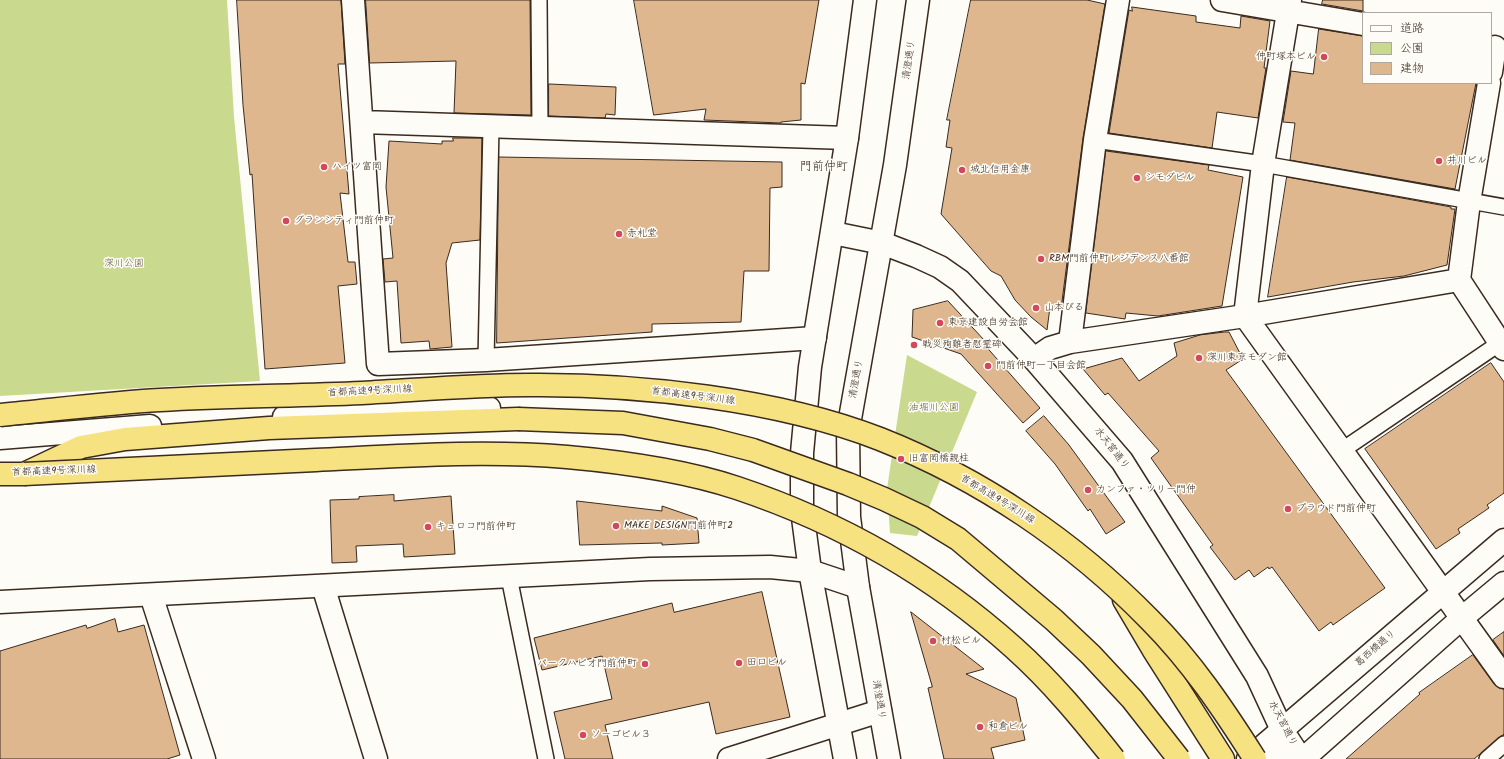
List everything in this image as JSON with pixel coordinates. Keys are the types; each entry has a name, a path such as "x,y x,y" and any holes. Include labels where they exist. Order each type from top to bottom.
{"highway":[{"name":"首都高速9号深川線","path":"0,415 160,400 291,396 528,384 602,387 670,393 736,402 834,424 878,438 950,471 1004,502 1081,555 1153,622 1182,655 1217,701 1255,759"},
{"path":"24,474 81,447 125,439 269,428 518,419 579,420 623,424 710,439 753,450 862,490 922,517 958,539 1018,588 1090,655 1132,700 1178,759"},
{"name":"首都高速9号深川線","path":"0,474 435,455 506,454 565,457 628,464 684,474 727,486 799,511 858,540 936,587 1015,649 1052,686 1114,759"},
{"path":"1118,588 1153,649 1223,759"}],"street":[{"path":"353,0 378,364 486,360 815,338"},
{"path":"846,759 810,571 802,510 802,453 815,338 847,138 865,0"},
{"name":"清澄通り","path":"890,759 858,587 849,517 848,430 882,243 918,0"},
{"path":"1070,342 1095,140 1118,0"},
{"path":"1222,0 1289,6 1362,24"},
{"path":"1289,6 1263,164 1245,316 1504,677"},
{"path":"1492,68 1497,48"},
{"path":"1489,84 1469,202 1459,280 1502,346"},
{"path":"362,122 847,138"},
{"name":"水天宮通り","path":"832,233 882,243 940,267 960,281 1034,359 1122,461 1257,676 1282,730 1302,759"},
{"path":"1034,359 1050,348 1070,342 1245,316 1459,280"},
{"path":"0,438 384,411 489,408"},
{"name":"葛西橋通り","path":"1248,759 1504,540"},
{"path":"0,602 650,569 770,567 810,571 858,587"},
{"path":"1302,759 1462,618 1504,583"},
{"path":"323,586 376,759"},
{"path":"150,595 204,759"},
{"path":"729,759 880,711"},
{"path":"1277,759 1282,730"}],"lane":[{"path":"539,0 540,128"},
{"path":"486,360 491,127"},
{"path":"1095,140 1263,164 1469,202 1504,207"},
{"path":"1341,451 1502,346"},
{"path":"509,577 546,759"},
{"path":"1487,759 1504,744"}],"green space":[{"name":"深川公園","path":"0,0 227,0 234,117 260,381 0,396"},
{"name":"油堀川公園","path":"907,355 977,392 917,536 890,533 887,489"}],"building":[{"path":"237,0 341,0 345,64 338,64 349,194 340,193 348,262 355,262 357,284 338,286 345,363 265,369 252,174 250,175 243,105"},
{"path":"366,0 530,0 531,115 454,113 456,61 370,63"},
{"path":"634,0 819,0 805,84 801,83 801,120 781,123 704,120 706,109 654,115"},
{"path":"971,0 1087,0 1105,4 1083,138 1061,309 1050,307 1047,330 1031,317 1015,300 1001,276 991,271 941,214 952,148 946,147 950,120 947,120"},
{"path":"1323,0 1363,0 1363,11 1322,4"},
{"path":"1132,7 1196,16 1196,22 1240,28 1241,16 1270,21 1264,68 1266,68 1258,118 1217,112 1212,148 1109,133 1129,10 1132,11"},
{"path":"1319,29 1362,36 1362,84 1476,84 1455,189 1290,160 1295,123 1283,122 1291,71 1313,74"},
{"path":"549,84 616,87 615,115 606,114 605,118 549,116"},
{"path":"453,138 482,138 480,240 452,243 446,263 452,347 430,349 429,341 401,343 397,281 385,282 383,259 393,258 386,187 389,141 442,144 442,141 453,141"},
{"path":"1106,151 1209,165 1208,170 1243,177 1222,306 1158,316 1126,313 1125,319 1086,313"},
{"path":"499,157 782,162 782,187 770,188 769,271 744,271 741,322 652,324 652,332 497,343"},
{"path":"1287,177 1451,207 1451,209 1455,209 1447,265 1404,276 1353,282 1268,297"},
{"path":"948,301 985,341 983,343 1040,408 1023,423 961,354 912,337 913,310"},
{"path":"1229,332 1243,359 1226,370 1385,588 1333,625 1331,622 1319,631 1272,567 1269,569 1268,567 1254,577 1249,570 1235,580 1210,547 1213,545 1151,458 1159,451 1108,393 1105,395 1083,369 1122,358 1139,381 1177,356 1174,343 1200,335"},
{"path":"1491,363 1504,382 1504,493 1487,505 1489,508 1458,529 1460,533 1436,549 1365,449"},
{"path":"1044,416 1069,445 1125,522 1106,534 1090,509 1088,511 1055,464 1026,431"},
{"path":"394,495 394,501 451,496 455,554 404,557 403,544 356,546 357,562 332,563 330,500 359,499 359,497"},
{"name":"MAKE DESIGN門前仲町2","path":"577,501 662,511 662,506 697,518 699,543 662,545 662,543 580,545"},
{"path":"762,592 790,717 716,734 709,702 605,725 613,759 565,759 554,712 612,699 602,656 542,670 534,638 672,603 674,612"},
{"name":"和倉ビル","path":"911,612 984,669 966,674 1016,698 1025,740 991,748 994,759 944,759 928,688 932,687"},
{"path":"115,619 118,632 144,625 180,755 167,759 0,759 0,651 86,625 87,628"},
{"path":"1504,632 1504,656 1493,640"},
{"path":"1473,655 1494,684 1499,688 1504,689 1504,734 1474,759 1346,759 1420,694 1419,693"}],"place":[{"name":"仲町塚本ビル","path":"1324,57"},
{"name":"井川ビル","path":"1439,161"},
{"name":"ハイツ富岡","path":"324,167"},
{"name":"城北信用金庫","path":"962,170"},
{"name":"シモダビル","path":"1137,178"},
{"name":"グランシティ門前仲町","path":"286,221"},
{"name":"赤札堂","path":"619,234"},
{"name":"RBM門前仲町レジデンス八番館","path":"1041,259"},
{"name":"山本びる","path":"1036,308"},
{"name":"東京建設自労会館","path":"940,323"},
{"name":"戦災殉難者慰霊碑","path":"914,345"},
{"name":"深川東京モダン館","path":"1199,358"},
{"name":"門前仲町一丁目会館","path":"988,366"},
{"name":"旧富岡橋親柱","path":"901,459"},
{"name":"カンファ・ツリー門仲","path":"1088,490"},
{"name":"プラウド門前仲町","path":"1288,509"},
{"name":"MAKE DESIGN門前仲町2","path":"616,526"},
{"name":"キュロコ門前仲町","path":"428,527"},
{"name":"村松ビル","path":"933,641"},
{"name":"田口ビル","path":"739,663"},
{"name":"パークハビオ門前仲町","path":"645,664"},
{"name":"和倉ビル","path":"980,727"},
{"name":"ソーゴビル３","path":"583,735"}],"district":[{"name":"門前仲町","path":"824,168"}]}
